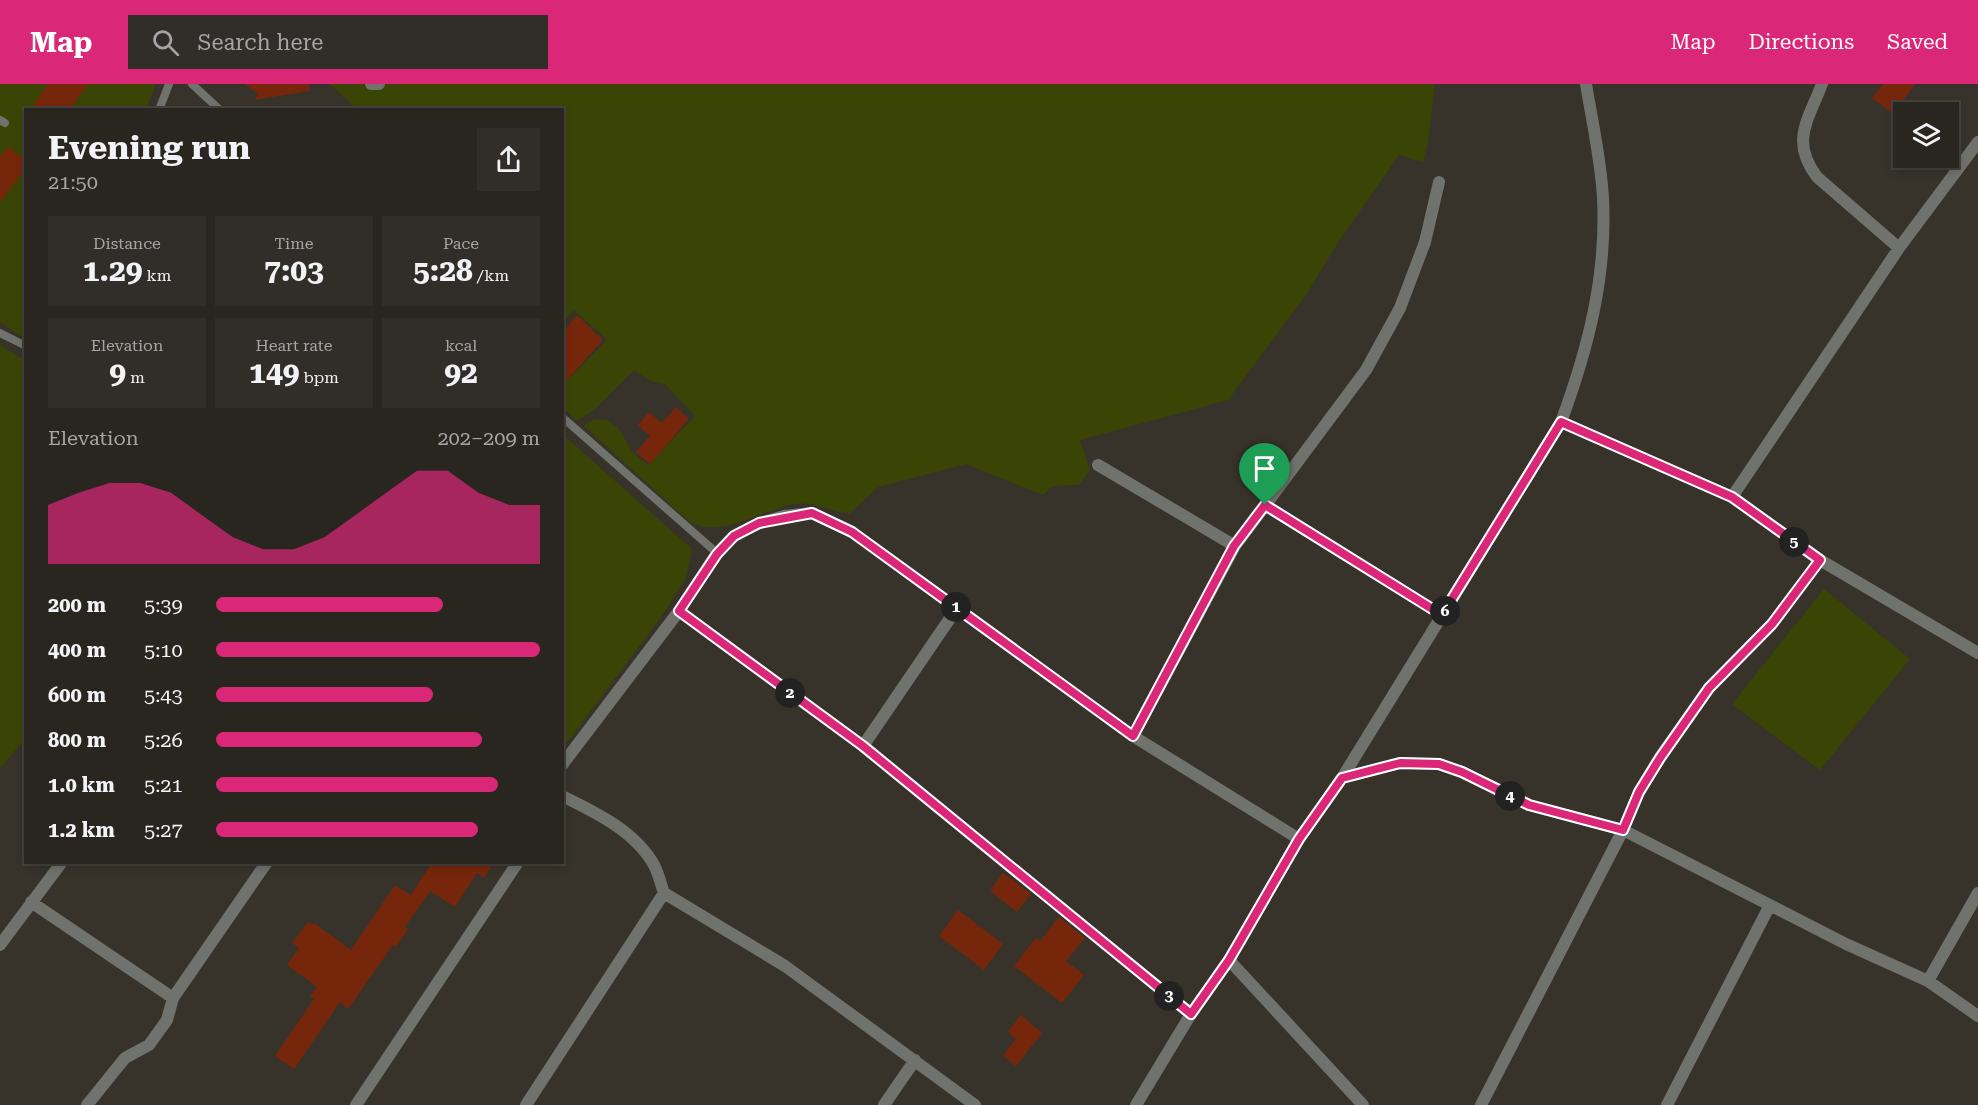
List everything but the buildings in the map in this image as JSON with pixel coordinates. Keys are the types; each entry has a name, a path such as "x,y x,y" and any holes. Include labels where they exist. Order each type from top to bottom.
{"street":[{"path":"371,84 379,84"},
{"path":"1136,1105 1191,1014 1229,960 1299,839 1342,778 1561,422 1583,363 1597,307 1602,244 1603,197 1586,84"},
{"path":"1822,84 1802,136 1801,146 1808,165 1817,177 1899,248"},
{"path":"1732,497 1899,248 1978,142"},
{"path":"1133,736 1234,546 1366,370 1400,308 1425,242 1439,182"},
{"path":"1561,422 1732,497 1820,560 1978,653"},
{"path":"1098,465 1234,546"},
{"path":"1265,505 1442,615"},
{"path":"564,762 679,611 717,554 734,536 759,523 812,513 852,532 1133,736 1299,839"},
{"path":"1481,1105 1623,830 1639,792 1660,758 1709,688 1772,624 1820,560"},
{"path":"863,746 957,608"},
{"path":"679,611 863,746 1191,1014"},
{"path":"1342,778 1400,763 1439,764 1462,772 1529,805 1623,830 1846,944 1928,981 1978,1016"},
{"path":"564,797 597,813 636,843 654,866 664,893 785,966 975,1105"},
{"path":"0,945 60,864"},
{"path":"87,1105 125,1058 149,1045 167,1020 173,998 266,864"},
{"path":"356,1105 517,864"},
{"path":"526,1105 664,893"},
{"path":"1928,981 1978,893"},
{"path":"31,902 173,998"},
{"path":"1667,1105 1770,905"},
{"path":"1229,960 1261,992 1349,1100 1363,1105"},
{"path":"884,1105 915,1060"}],"lane":[{"path":"160,108 169,84"},
{"path":"192,84 218,108"},
{"path":"0,333 24,345"},
{"path":"564,419 717,554"}],"green space":[{"path":"0,84 156,84 146,108 24,108 24,338 0,322"},
{"path":"330,84 1435,84 1423,162 1399,155 1339,241 1306,295 1228,400 1080,440 1090,470 1079,485 1052,486 1043,495 966,464 878,487 849,514 801,503 781,507 742,522 716,527 690,522 584,426 594,419 607,420 619,429 632,452 648,465 695,416 665,384 651,381 634,370 595,409 577,421 564,408 564,384 607,340 574,310 564,322 564,108 356,108"},
{"path":"0,345 18,357 24,358 24,740 0,768"},
{"path":"564,436 692,549 686,578 659,620 564,747"},
{"path":"1824,589 1910,659 1820,770 1732,704"}],"route":[{"path":"1561,422 1732,497 1820,560 1772,624 1709,688 1639,792 1623,830 1582,821 1529,805 1462,772 1439,764 1400,763 1342,778 1299,839 1229,960 1191,1014 863,746 679,611 717,554 734,536 759,523 784,516 812,513 852,532 1133,736 1234,546 1265,505 1442,615 1561,422"}]}
